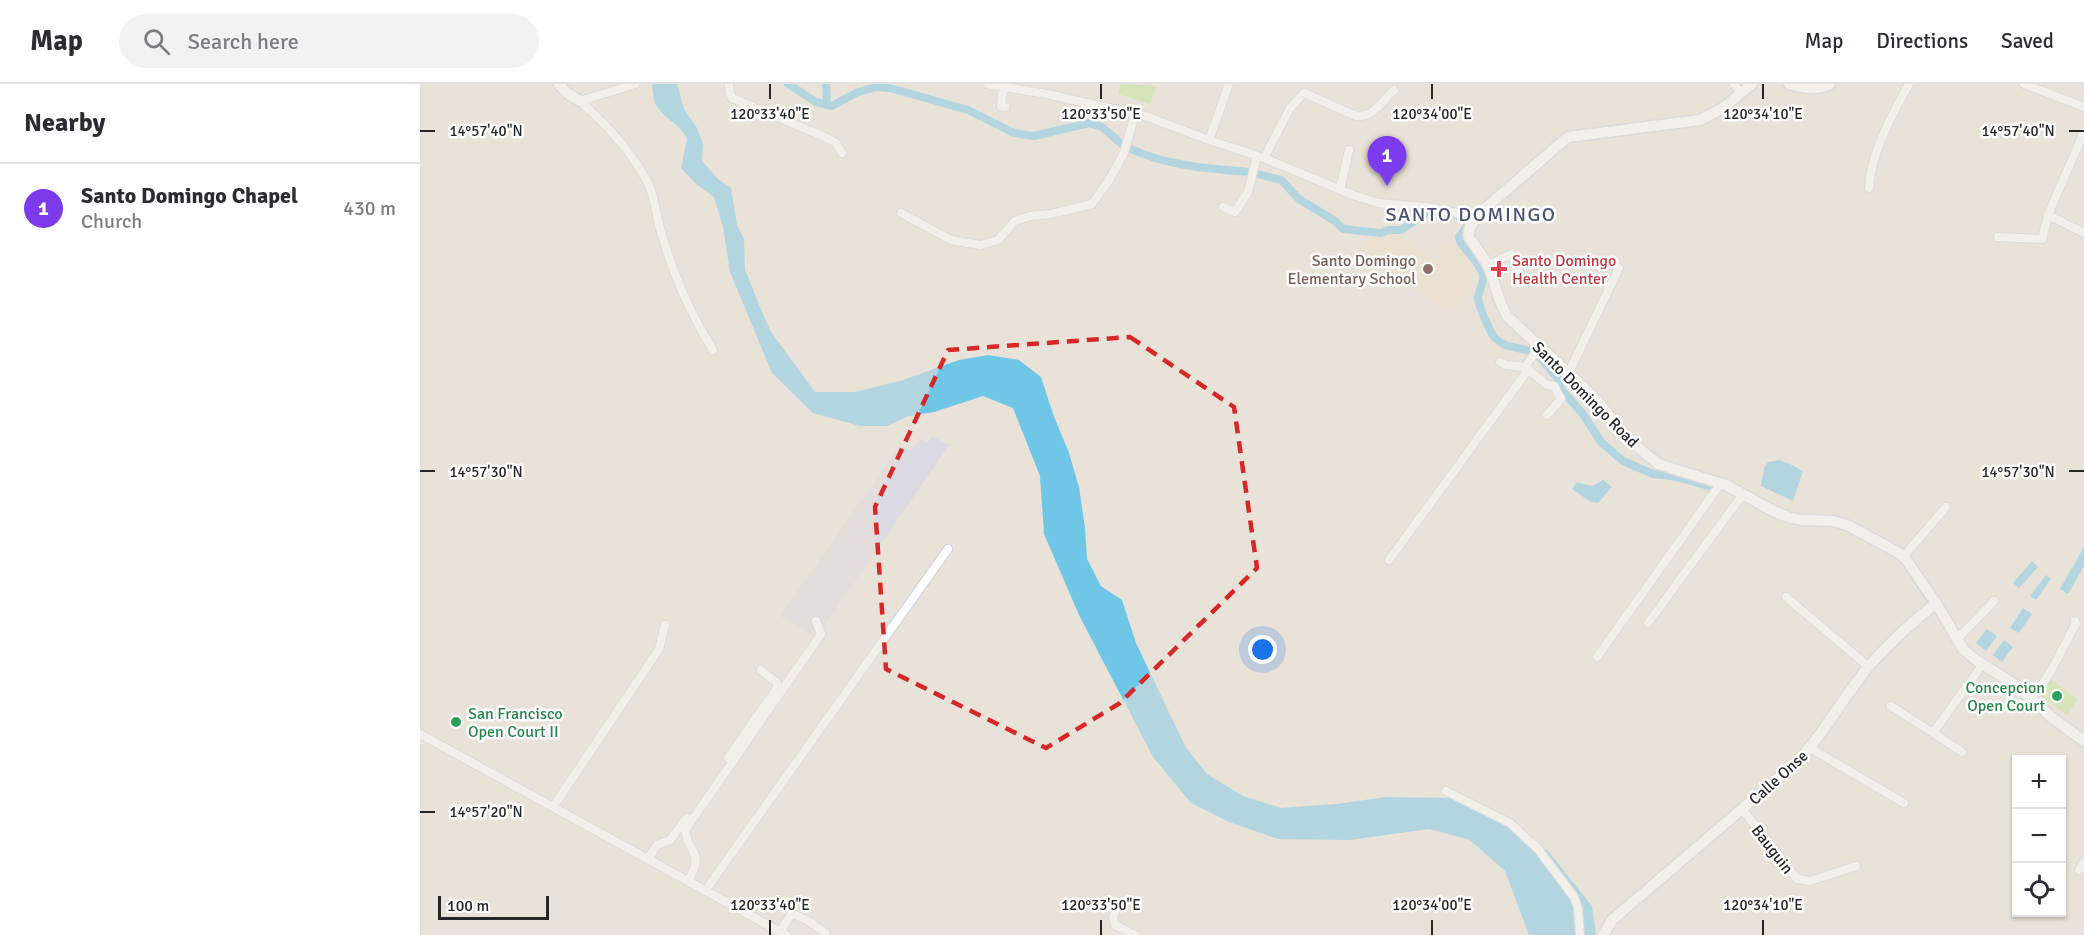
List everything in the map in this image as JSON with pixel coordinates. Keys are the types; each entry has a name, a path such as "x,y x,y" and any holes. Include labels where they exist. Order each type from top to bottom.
{"street":[{"path":"559,84 616,136 629,152 649,185 680,291 693,319 713,350"},
{"path":"580,101 635,84"},
{"path":"729,84 729,94 732,98 825,137 836,143 842,153"},
{"path":"987,84 1047,94 1148,117 1378,203 1426,207 1478,217 1482,211 1568,137 1700,120 1723,108 1752,84"},
{"path":"1209,140 1229,84"},
{"path":"1734,84 1741,93"},
{"path":"1789,84 1803,88 1824,87 1830,84"},
{"path":"1869,188 1870,172 1893,112 1909,84"},
{"path":"2024,84 2084,107"},
{"path":"1003,87 1001,106 1005,107"},
{"path":"1223,207 1235,212 1248,192 1260,157 1290,108 1304,93 1363,117 1369,115 1394,90"},
{"path":"901,213 951,240 980,245 998,240 1015,221 1092,204 1108,182 1124,153 1136,114"},
{"path":"1998,237 2042,239 2048,215 2084,132"},
{"path":"1340,189 1349,150"},
{"path":"2048,215 2084,233"},
{"name":"Santo Domingo Road","path":"1478,217 1471,224 1469,237 1488,265 1502,308 1508,317 1537,351 1569,372 1596,399 1627,438 1658,464 1721,483 1788,517 1801,520 1833,521 1849,526 1903,557 1933,606 1964,649 1981,667 2016,686 2084,741"},
{"path":"1488,265 1511,254 1522,278"},
{"path":"1569,372 1619,268"},
{"path":"1389,560 1527,369 1537,351"},
{"path":"1500,362 1527,369 1547,385 1554,386 1561,399 1547,414"},
{"path":"1597,657 1721,483"},
{"path":"1648,623 1743,494"},
{"path":"1903,557 1946,507"},
{"path":"705,891 948,549"},
{"path":"1786,597 1869,667"},
{"path":"1957,639 1994,601"},
{"name":"Calle Onse","path":"1602,935 1612,920 1781,777 1810,748 1869,667 1933,606"},
{"path":"688,881 697,866 686,829 821,634 816,621"},
{"path":"2031,698 2057,662 2076,624 2074,621"},
{"path":"553,807 659,649 665,625"},
{"path":"1933,733 1981,667"},
{"path":"648,859 657,844 670,840 684,822 777,688 777,683 761,670"},
{"path":"1891,706 1962,752"},
{"path":"420,734 783,933 792,913 825,933"},
{"path":"1810,748 1904,803"},
{"path":"1446,791 1510,823 1538,849 1574,897 1578,908 1580,935"},
{"name":"Bauguin","path":"1742,809 1797,879 1810,881 1856,866"},
{"path":"1117,904 1113,918 1115,925 1135,935"}],"highlighted area":[{"path":"1130,337 1234,407 1257,568 1120,703 1046,748 886,669 875,507 948,350"}],"shaded area":[{"name":"Santo Domingo Elementary School","path":"1389,231 1436,261 1450,240 1464,249 1477,276 1453,313 1358,253 1372,233 1383,240"},
{"path":"932,436 949,445 816,638 780,616 900,445 910,451 920,439 927,443"}],"green space":[{"path":"1121,84 1156,86 1150,104 1118,94"},
{"name":"Concepcion Open Court","path":"2048,678 2078,699 2067,715 2037,693"}],"water":[{"path":"652,84 677,84 684,109 697,128 703,144 702,161 718,179 731,188 737,225 744,239 745,270 765,319 771,332 815,392 855,392 900,381 959,360 988,355 1019,360 1041,377 1079,487 1087,559 1101,586 1122,600 1136,643 1186,748 1207,774 1243,796 1281,808 1337,804 1386,797 1458,798 1494,816 1548,851 1592,906 1596,935 1529,935 1505,871 1470,840 1429,829 1350,840 1278,839 1229,822 1191,803 1153,757 1079,615 1044,534 1040,476 1013,408 983,396 934,412 909,416 887,426 860,426 813,413 772,373 730,272 723,227 714,197 696,184 681,168 687,139 684,133 658,108 654,101"},
{"path":"1779,460 1803,471 1793,501 1761,486 1764,468 1768,462"},
{"path":"1603,480 1612,487 1598,503 1591,502 1572,489 1577,482 1592,486"},
{"path":"2084,547 2084,566 2068,594 2060,589"},
{"path":"2032,561 2038,567 2019,588 2013,583"},
{"path":"2046,575 2051,579 2036,600 2030,596"},
{"path":"2023,608 2032,614 2019,633 2010,628"},
{"path":"1987,629 1997,636 1986,651 1976,643"},
{"path":"2004,640 2013,647 2002,662 1993,655"}],"waterway":[{"path":"788,84 816,102 832,106 856,93 875,87 890,88 968,110 1014,133 1034,136 1089,123 1102,127 1123,145"},
{"path":"826,84 827,105"},
{"path":"1129,148 1173,163 1251,172"},
{"path":"1258,174 1281,180 1299,199 1335,221 1343,229 1381,233 1388,230 1401,230 1427,213 1447,214"},
{"path":"1459,216 1467,220 1467,226 1459,237 1482,272 1483,279 1478,299 1495,338 1504,344 1529,351 1539,357 1559,380 1560,388 1583,414 1601,442 1623,461 1653,474 1672,476 1716,488"},
{"path":"1759,509 1777,518 1795,523 1834,526"},
{"path":"1900,560 1930,605"}],"place":[{"name":"Santo Domingo Chapel","path":"1387,186"},
{"name":"Santo Domingo Elementary School","path":"1428,269"},
{"name":"Santo Domingo Health Center","path":"1499,269"},
{"name":"Concepcion Open Court","path":"2057,696"},
{"name":"San Francisco Open Court II","path":"456,722"}],"district":[{"name":"SANTO DOMINGO","path":"1471,214"}]}
